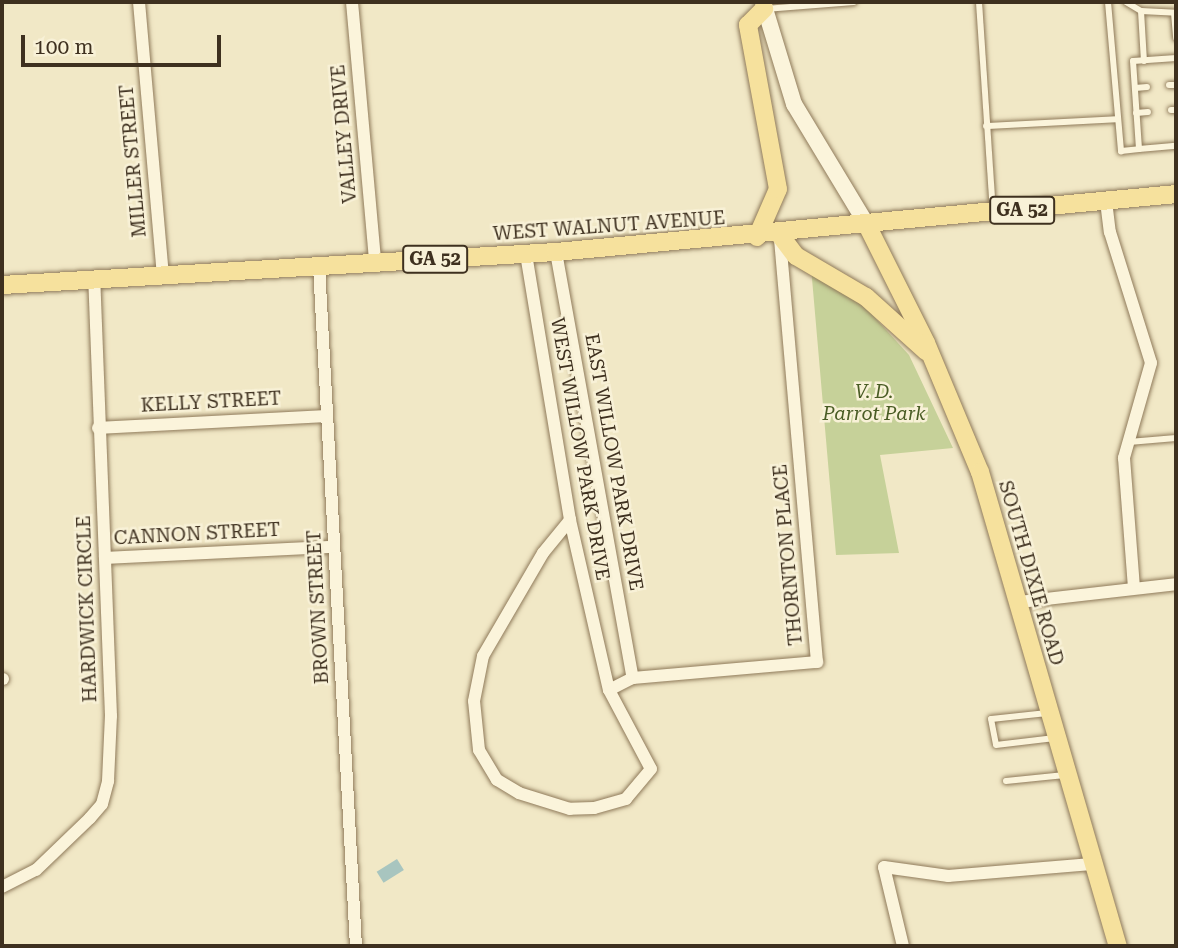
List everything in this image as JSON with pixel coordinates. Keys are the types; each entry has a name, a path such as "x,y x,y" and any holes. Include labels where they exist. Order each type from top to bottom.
{"main road":[{"path":"757,237 778,189 748,25 764,5 794,104 867,225"},
{"name":"WEST WALNUT AVENUE","path":"2,285 526,254 757,237 1176,194"},
{"name":"SOUTH DIXIE ROAD","path":"867,225 933,359 980,472 1019,602 1091,864 1118,946"},
{"path":"780,234 796,256 866,296 933,359"}],"street":[{"name":"MILLER STREET","path":"139,2 163,275"},
{"name":"VALLEY DRIVE","path":"352,2 375,262"},
{"path":"1106,201 1110,232 1151,363 1127,442 1134,588"},
{"name":"THORNTON PLACE","path":"609,690 633,678 817,662 780,234"},
{"name":"EAST WILLOW PARK DRIVE","path":"556,252 633,678"},
{"name":"WEST WILLOW PARK DRIVE","path":"526,254 569,520 609,690 651,769 626,799 570,809 519,793 497,780 479,750 474,701 483,656 543,553 569,520"},
{"name":"BROWN STREET","path":"320,266 356,946"},
{"name":"HARDWICK CIRCLE","path":"2,887 36,870 102,804 108,781 111,716 94,279"},
{"name":"KELLY STREET","path":"98,428 326,416"},
{"name":"CANNON STREET","path":"105,558 334,547"},
{"path":"1019,602 1176,584"},
{"path":"903,946 884,867 948,876 1091,864"}],"lane":[{"path":"764,5 854,2"},
{"path":"979,2 993,212"},
{"path":"1108,2 1121,151 1176,146"},
{"path":"1126,2 1141,10 1175,13 1176,38"},
{"path":"1141,10 1143,61"},
{"path":"1139,149 1133,61 1176,58"},
{"path":"1135,88 1147,87"},
{"path":"1136,113 1148,112"},
{"path":"986,126 1118,119"},
{"path":"1127,442 1176,438"},
{"path":"1049,713 991,719 996,745 1056,738"},
{"path":"1006,781 1067,775"}],"green space":[{"name":"V. D. Parrot Park","path":"811,267 856,297 909,355 953,448 880,455 899,553 836,555"}],"water":[{"path":"397,859 404,870 384,883 377,872"}]}
